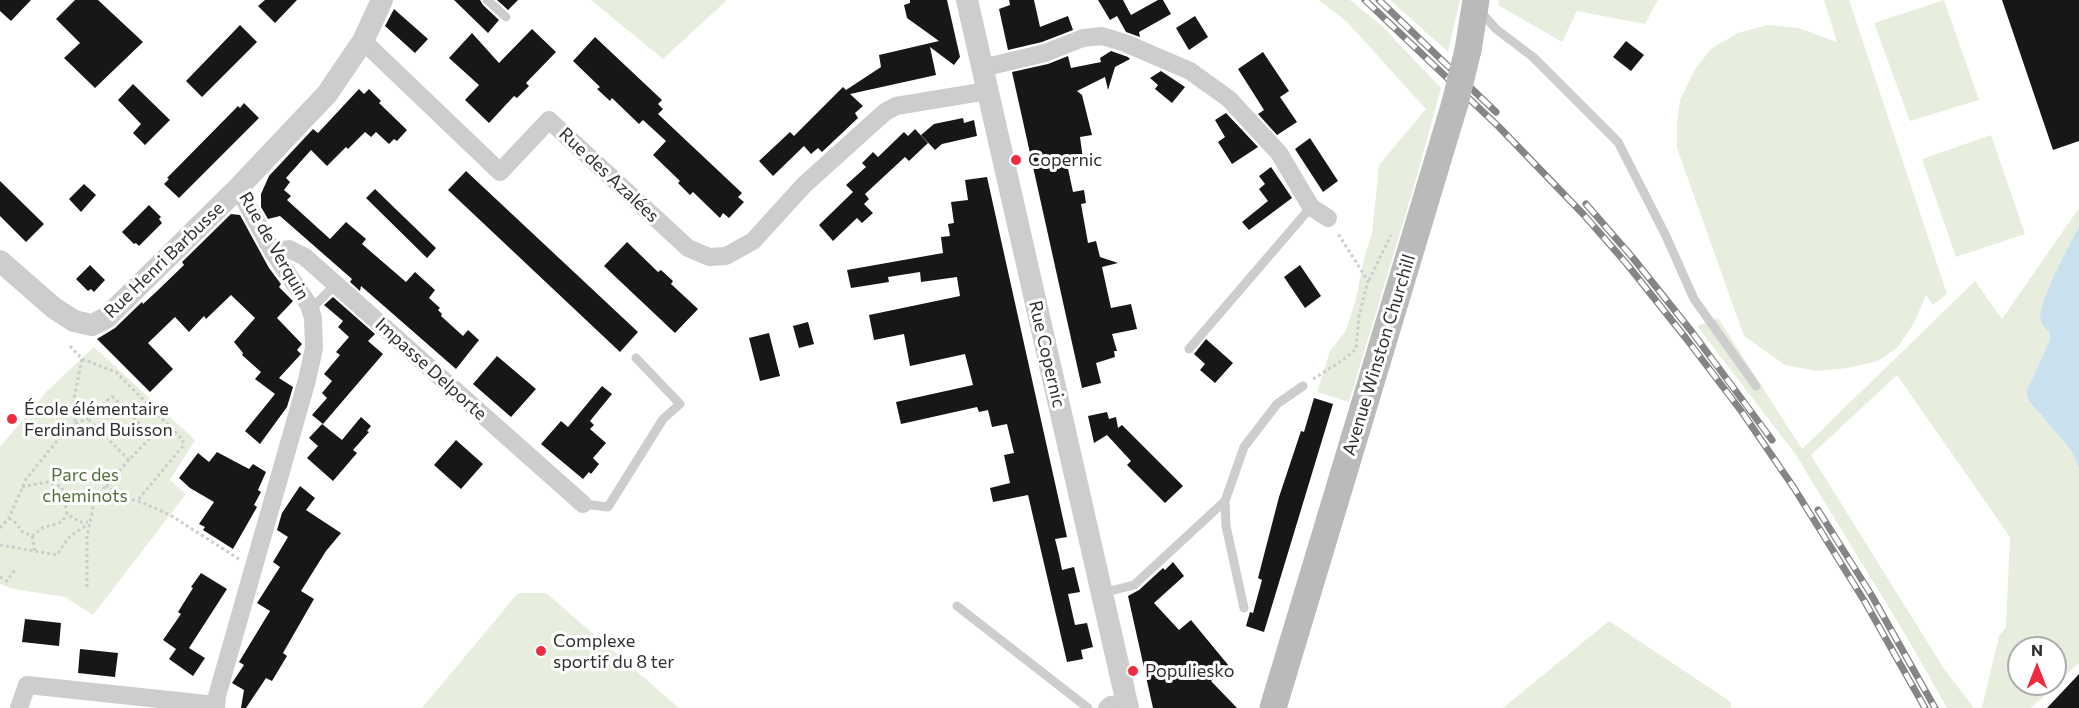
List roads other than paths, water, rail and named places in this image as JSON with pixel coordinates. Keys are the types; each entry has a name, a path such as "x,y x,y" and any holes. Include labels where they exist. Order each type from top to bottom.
{"main road":[{"name":"Avenue Winston Churchill","path":"1273,708 1455,103 1468,50 1476,3"}],"street":[{"name":"Rue de Verquin","path":"216,706 314,348 313,318 310,310 273,252 238,189 327,94 363,41 382,0"},
{"name":"Rue Copernic","path":"967,0 1102,593 1121,706"},
{"path":"982,68 1045,53 1083,38 1102,36 1125,43 1190,71 1229,99 1279,153 1311,207 1328,218"},
{"name":"Rue des Azalées","path":"363,41 500,172 549,120 688,248 709,257 726,256 753,241 804,185 885,112 896,106 987,91"},
{"name":"Rue Henri Barbusse","path":"0,261 54,308 74,321 92,325 106,318 238,189"},
{"name":"Impasse Delporte","path":"273,252 289,249 305,257 583,504"},
{"path":"19,708 27,685 216,706"}],"lane":[{"path":"487,0 506,17"},
{"path":"1476,3 1496,29 1533,57 1618,142 1666,236 1694,299 1756,386"},
{"path":"1189,349 1311,207"},
{"path":"310,310 335,285"},
{"path":"583,504 608,507 663,419 680,404 636,358"},
{"path":"1244,608 1226,526 1225,501 1244,447 1278,404 1303,386"},
{"path":"1102,593 1134,585 1225,501"},
{"path":"957,606 1088,708"}],"water":[{"path":"2079,226 2079,468 2071,450 2029,401 2026,392 2049,342 2050,333 2042,325 2040,316 2042,305 2053,277"}],"railway":[{"path":"1365,0 1499,127 1584,215 1685,337 1742,412 1794,488 1865,602 1925,708"},
{"path":"1379,0 1496,112"},
{"path":"1586,204 1692,332 1772,440"},
{"path":"1818,510 1872,596 1935,708"}],"place":[{"name":"Copernic","path":"1016,160"},
{"name":"École élémentaire Ferdinand Buisson","path":"12,419"},
{"name":"Complexe sportif du 8 ter","path":"541,651"},
{"name":"Populiesko","path":"1133,671"}],"park label":[{"name":"Parc des cheminots","path":"85,485"}]}
